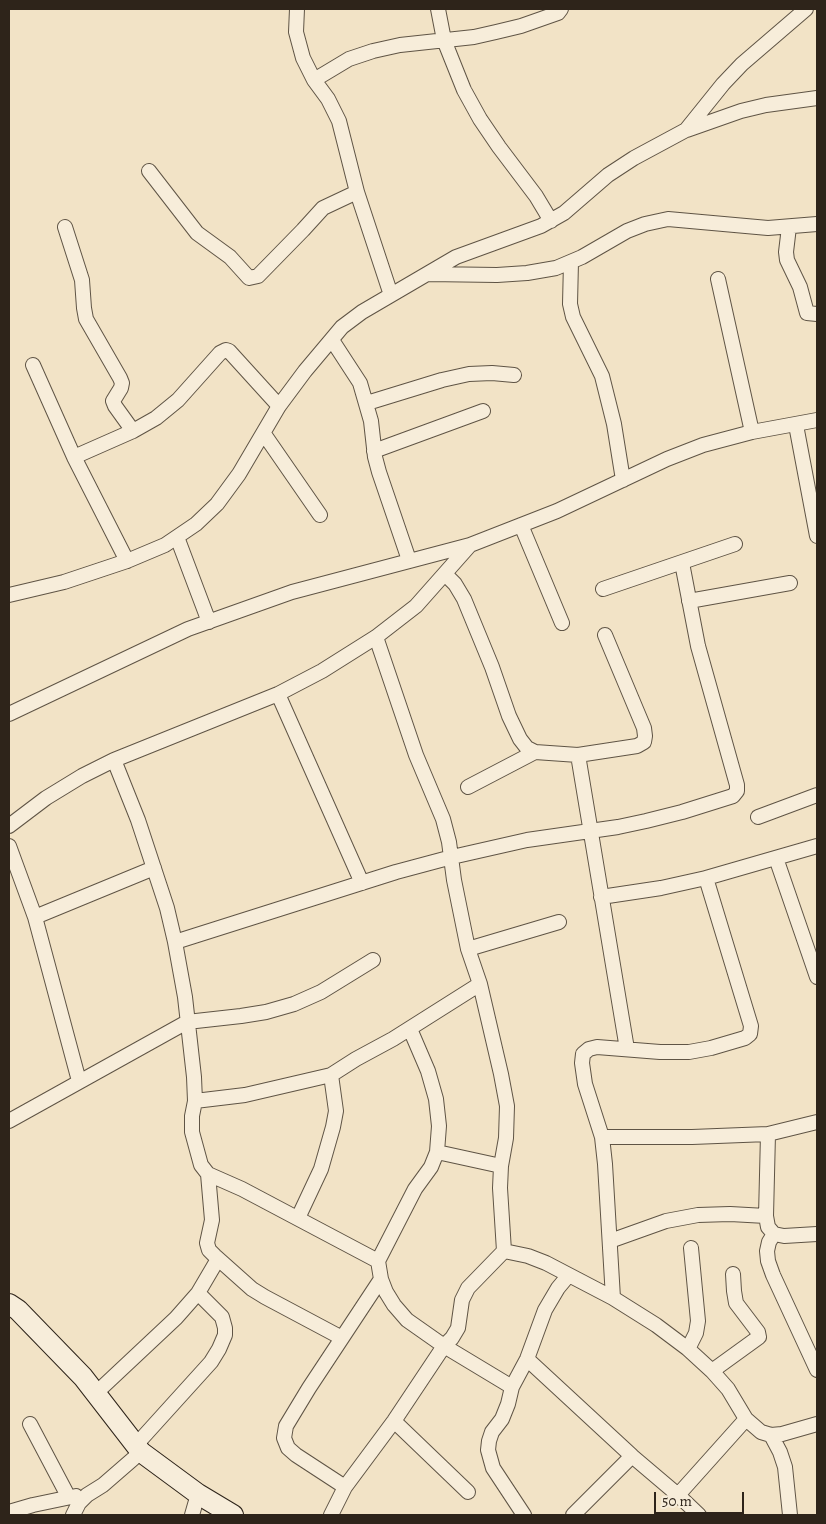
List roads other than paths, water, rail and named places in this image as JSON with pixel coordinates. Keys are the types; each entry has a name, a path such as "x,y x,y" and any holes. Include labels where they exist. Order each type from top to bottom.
{"main road":[{"path":"9,1304 18,1310 83,1377 138,1449 198,1494 233,1515"}],"street":[{"path":"298,9 296,32 303,58 339,121 357,192 391,294"},
{"path":"438,9 444,40 464,90 480,119 536,196 551,221"},
{"path":"314,80 349,59 373,51 400,45 474,37 521,26 558,13 561,9"},
{"path":"686,130 723,84 742,64 806,9"},
{"path":"9,594 64,582 127,561 164,545 196,524 217,504 239,474 279,406 305,370 342,327 391,294 456,257 512,238 551,221 564,213 621,166 686,130 741,111 766,105 817,98"},
{"path":"149,171 196,233 230,257 245,276 249,278 258,276 323,208 357,192"},
{"path":"427,274 468,276 527,273 556,268 582,257 626,231 645,224 668,219 768,228 817,224"},
{"path":"66,227 82,280 86,319 120,378 121,388 113,401 133,431"},
{"path":"789,227 787,260 800,288 806,313 817,314"},
{"path":"571,262 570,304 573,317 602,376 614,424 623,480"},
{"path":"718,280 752,432"},
{"path":"332,340 360,383 371,421 374,450 382,481 409,560"},
{"path":"74,457 133,431 156,418 178,400 220,353 226,350 230,351 279,406"},
{"path":"33,365 74,457 127,561"},
{"path":"366,403 442,380 469,374 492,373 514,375"},
{"path":"374,450 483,411"},
{"path":"9,714 188,629 292,592 470,545 557,511 685,452 752,432 817,420"},
{"path":"796,425 817,536"},
{"path":"264,434 320,515"},
{"path":"521,526 562,623"},
{"path":"177,536 209,622"},
{"path":"603,589 735,544"},
{"path":"9,826 60,789 114,760 278,694 322,671 376,637 416,606 470,545"},
{"path":"175,942 362,883 452,857 527,840 618,827 682,812 733,796 737,791 737,785 698,646 682,563"},
{"path":"444,574 455,584 464,599 492,667 509,716 520,739 527,748 535,752 578,755 637,746 644,742 644,728 605,635"},
{"path":"689,601 790,583"},
{"path":"331,1515 345,1487 394,1421 458,1328 462,1300 468,1288 504,1251 501,1166 506,1138 507,1106 480,984 468,949 454,880 452,857 443,819 416,755 376,637"},
{"path":"278,694 362,883"},
{"path":"468,787 535,752"},
{"path":"578,755 627,1049"},
{"path":"114,760 138,820 175,942 181,973 194,1077 195,1101 192,1116 192,1132 201,1165 208,1174 298,1218 378,1261"},
{"path":"758,817 817,795"},
{"path":"9,846 35,917 78,1081"},
{"path":"601,897 661,888 706,878 817,846"},
{"path":"776,858 817,977"},
{"path":"35,917 154,868"},
{"path":"613,1298 602,1137 585,1084 582,1063 583,1054 589,1049 597,1047 689,1052 712,1048 745,1038 750,1034 751,1026 706,878"},
{"path":"468,949 559,922"},
{"path":"9,1121 187,1022 266,1012 294,1004 321,992 374,960"},
{"path":"195,1101 245,1095 331,1075 410,1029 480,984"},
{"path":"410,1029 428,1071 436,1099 439,1126 437,1152 431,1167 416,1189 378,1261 381,1279 394,1305 407,1320 444,1346 512,1387"},
{"path":"298,1218 321,1169 333,1127 336,1110 331,1075"},
{"path":"602,1137 692,1137 768,1134 817,1122"},
{"path":"768,1134 766,1216 768,1227 774,1234 784,1236 817,1234"},
{"path":"437,1152 501,1166"},
{"path":"208,1174 212,1220 207,1243 209,1250 252,1289 342,1338"},
{"path":"610,1241 666,1221 698,1215 766,1216"},
{"path":"774,1234 767,1251 771,1268 817,1370"},
{"path":"688,1350 696,1333 698,1321 691,1248"},
{"path":"504,1251 528,1256 546,1263 613,1298 656,1325 712,1371 728,1389 746,1419 761,1432 771,1435 816,1428"},
{"path":"95,1394 176,1318 198,1293 218,1259"},
{"path":"712,1371 759,1337 758,1332 736,1303 733,1274"},
{"path":"524,1515 493,1468 488,1450 489,1441 492,1432 502,1419 512,1387 527,1358 545,1310 558,1288 568,1276"},
{"path":"345,1487 288,1448 284,1438 286,1426 381,1279"},
{"path":"73,1515 87,1494 103,1485 138,1449 211,1362 219,1349 225,1335 222,1317 198,1293"},
{"path":"527,1358 632,1456 699,1515"},
{"path":"678,1495 746,1419"},
{"path":"394,1421 468,1492"},
{"path":"30,1424 68,1496"},
{"path":"771,1435 780,1452 784,1467 790,1515"},
{"path":"573,1515 632,1456"},
{"path":"9,1512 68,1496 87,1494"},
{"path":"192,1515 198,1494"}]}
